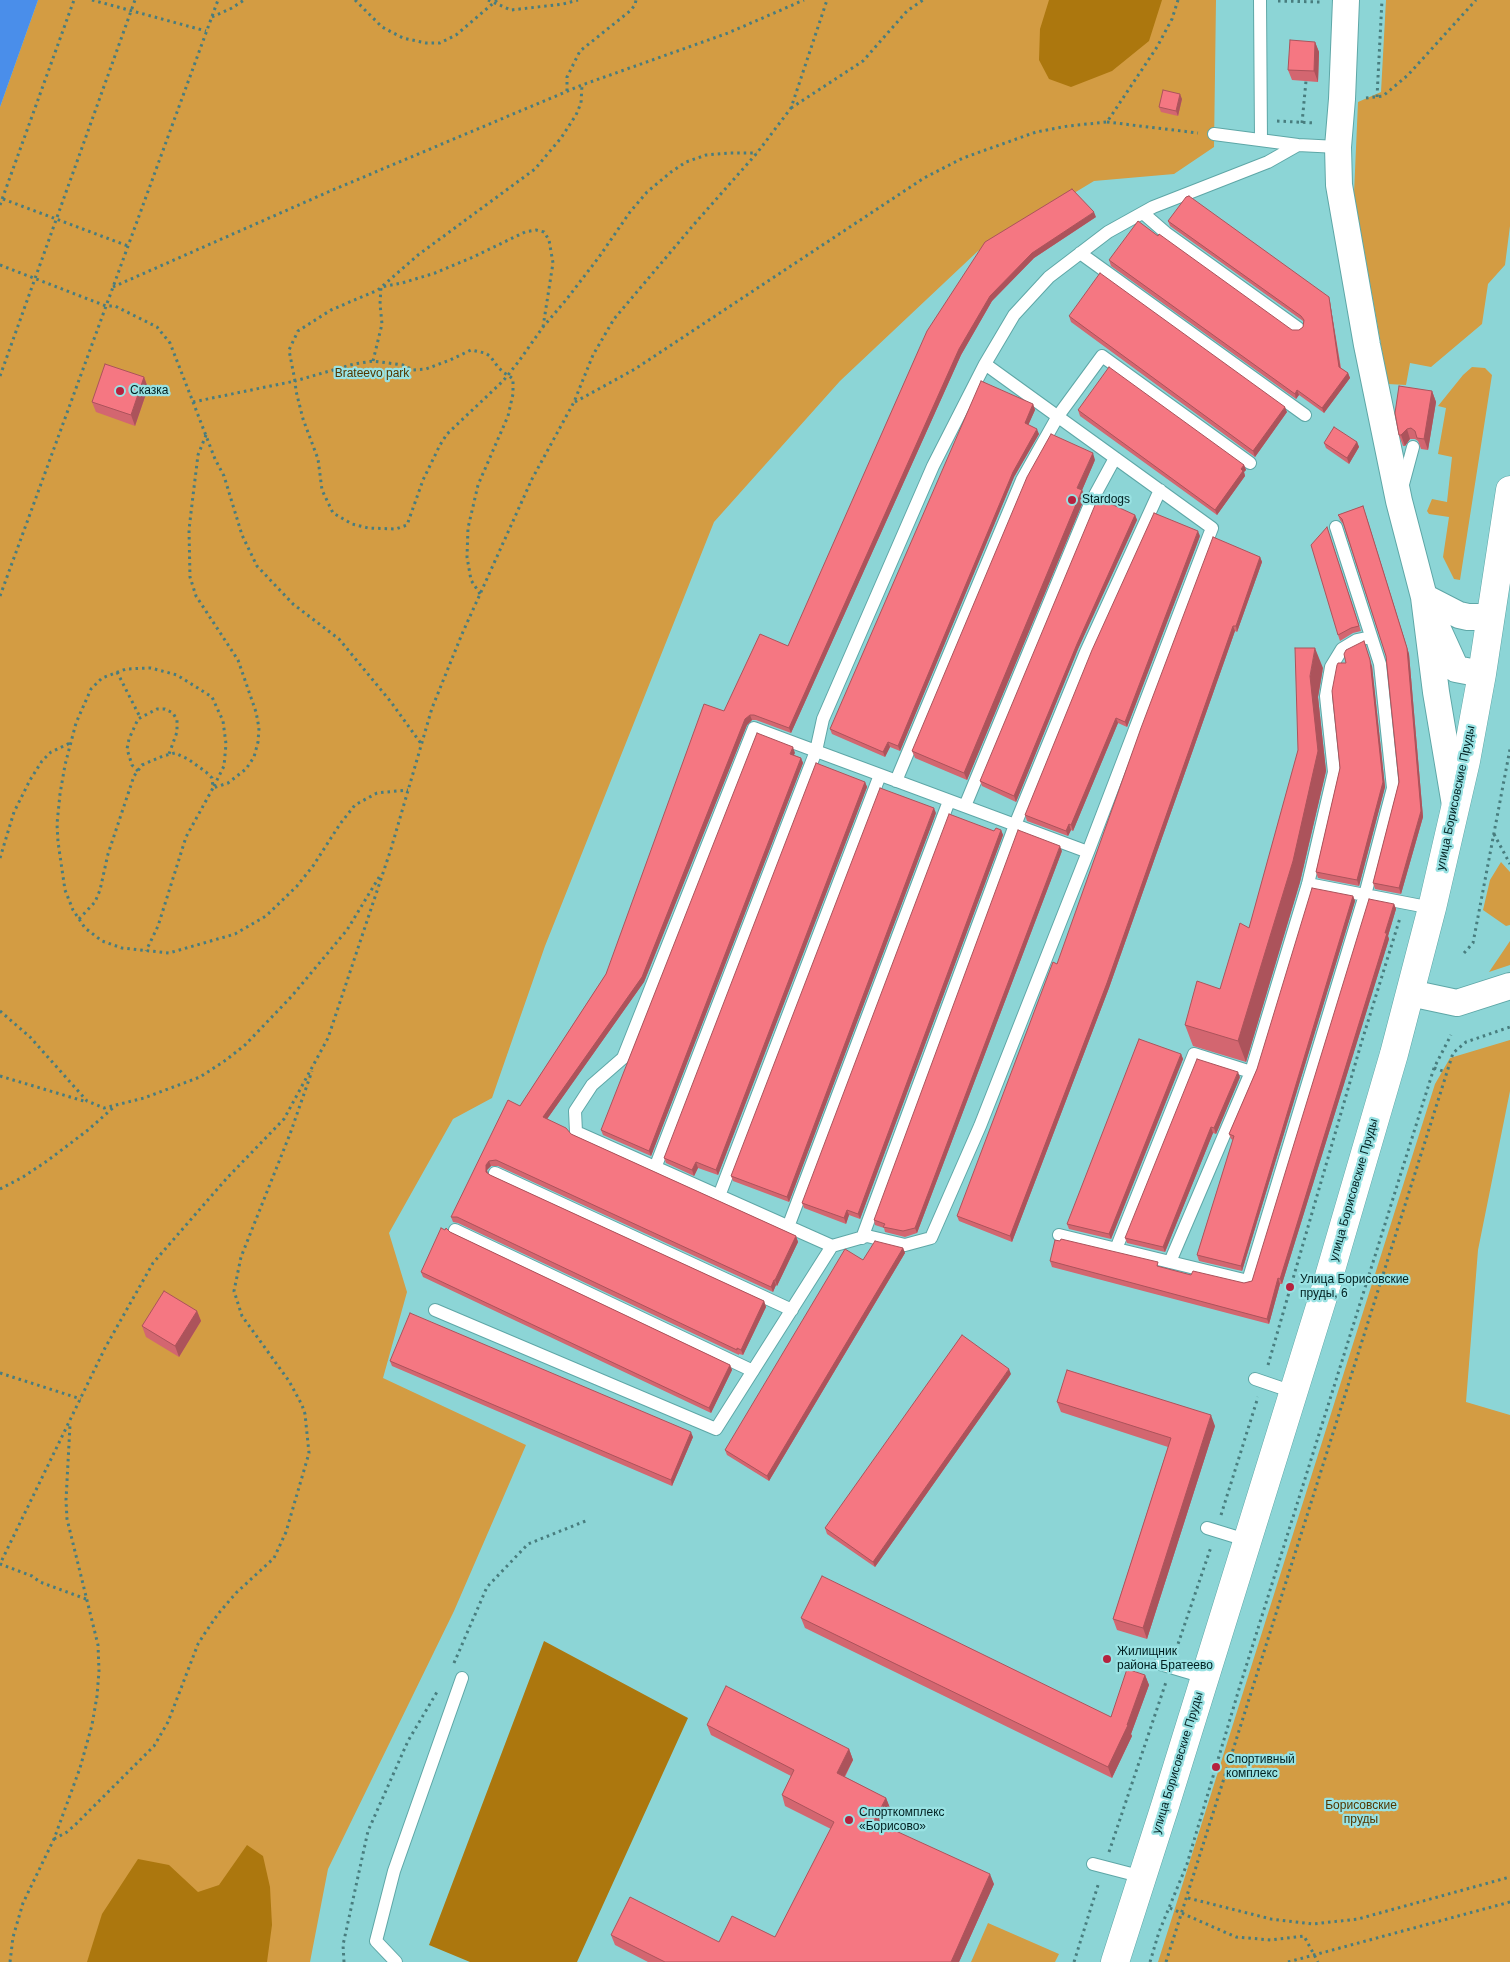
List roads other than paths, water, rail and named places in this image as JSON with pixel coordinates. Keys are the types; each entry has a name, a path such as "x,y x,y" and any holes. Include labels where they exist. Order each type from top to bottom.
{"main road":[{"name":"улица Борисовские Пруды","path":"1115,1962 1293,1392 1389,1073 1456,807 1482,674 1510,490"}],"street":[{"path":"1334,1 1342,99 1338,147 1338,185 1367,345 1399,500 1424,597 1436,692 1456,807"},
{"path":"1424,597 1459,615 1491,617"},
{"path":"1424,597 1456,669 1482,674"},
{"path":"1410,993 1456,1003 1510,986"}],"lane":[{"path":"1260,0 1261,140"},
{"path":"1214,134 1298,145 1338,147"},
{"path":"655,1168 816,751 822,719 929,475 985,364 1014,315 1049,277 1108,232 1143,213 1201,187 1268,162 1298,145"},
{"path":"1143,213 1166,233 1298,328"},
{"path":"1080,253 1305,415"},
{"path":"896,781 1022,480 1058,416 1102,356 1250,463"},
{"path":"985,364 1212,528 1088,852 980,1126 931,1238 905,1245 867,1236 832,1246 576,1132 575,1111 592,1085 623,1058 754,728 1088,852"},
{"path":"1399,500 1413,447"},
{"path":"965,806 1090,504 1115,458"},
{"path":"862,1238 1015,825 1086,652 1160,490"},
{"path":"1058,1236 1248,1281 1365,895 1393,788 1380,664 1336,528"},
{"path":"1170,1262 1250,1072 1308,884 1334,772 1326,696 1332,668 1342,649 1357,640 1371,637"},
{"path":"719,1196 880,775"},
{"path":"788,1227 949,801"},
{"path":"1308,884 1432,908"},
{"path":"1116,1249 1194,1054 1250,1072"},
{"path":"495,1173 792,1310"},
{"path":"455,1230 753,1371"},
{"path":"434,1310 716,1429 832,1246"},
{"path":"1255,1379 1293,1392"},
{"path":"1207,1528 1246,1540"},
{"path":"1160,1664 1204,1678"},
{"path":"396,1962 376,1941 394,1871 462,1678"},
{"path":"1093,1864 1143,1876"}],"water":[{"path":"0,0 38,0 0,107"}],"place":[{"name":"Сказка","path":"120,391"},
{"name":"Stardogs","path":"1072,500"},
{"name":"Улица Борисовские пруды, 6","path":"1290,1287"},
{"name":"Жилищник района Братеево","path":"1107,1659"},
{"name":"Спортивный комплекс","path":"1216,1767"},
{"name":"Спорткомплекс «Борисово»","path":"849,1820"}],"park label":[{"name":"Brateevo park","path":"372,374"},
{"name":"Борисовские пруды","path":"1361,1813"}]}
